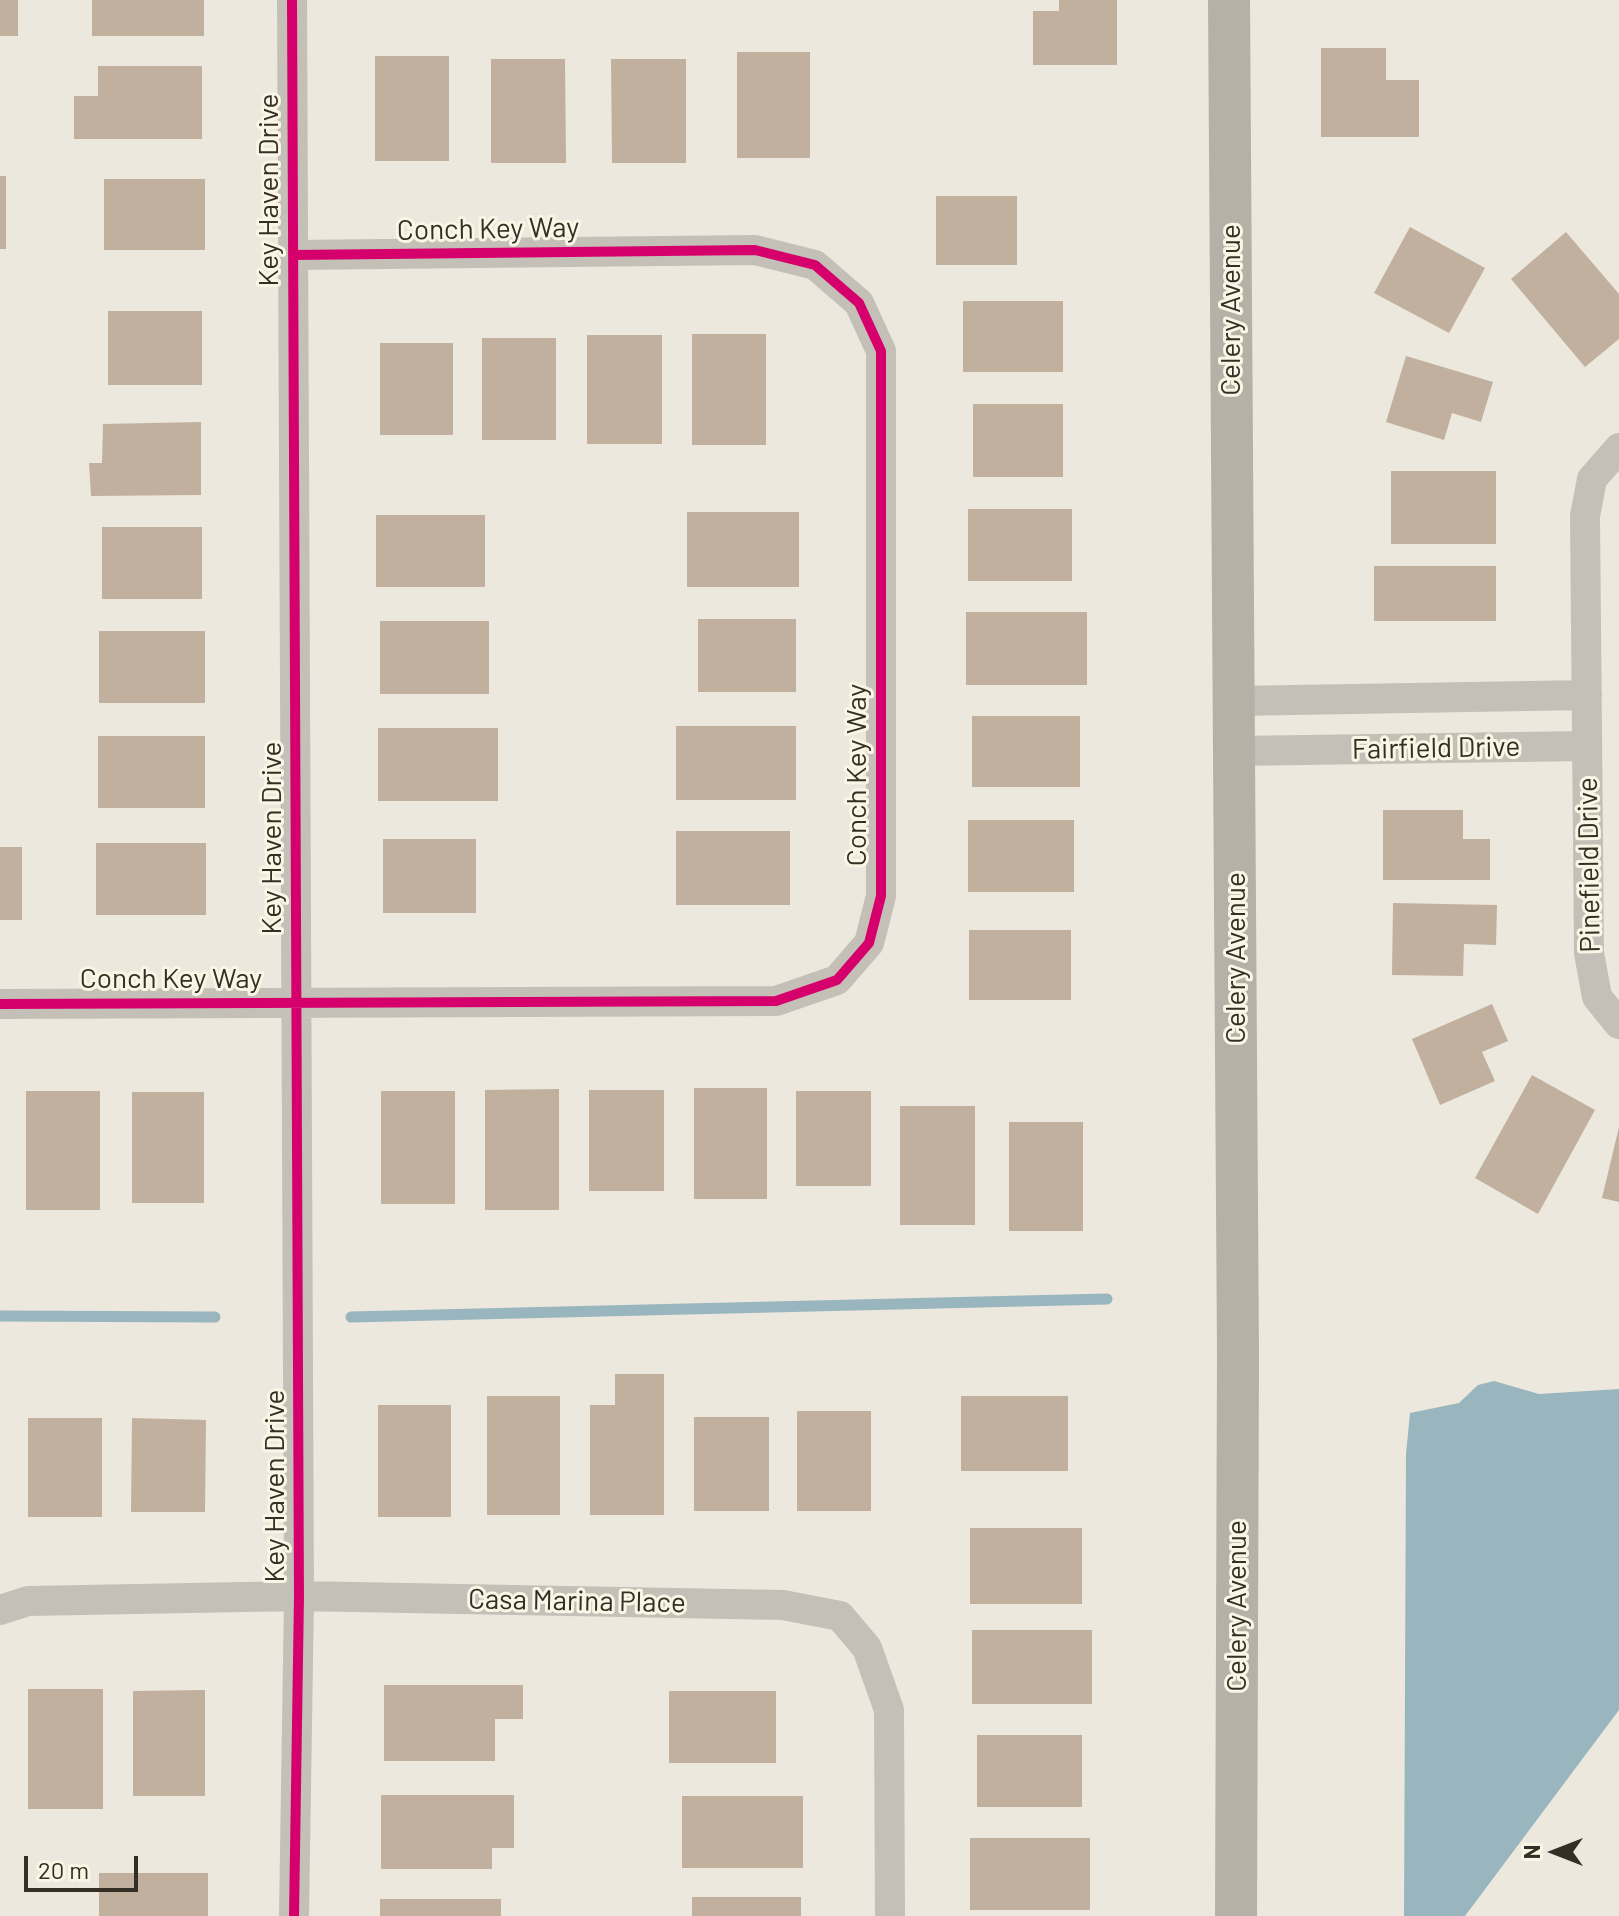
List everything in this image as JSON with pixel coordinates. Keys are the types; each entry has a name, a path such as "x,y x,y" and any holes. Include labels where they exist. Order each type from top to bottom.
{"main road":[{"name":"Celery Avenue","path":"1229,0 1234,701 1236,1916"}],"street":[{"name":"Key Haven Drive","path":"292,0 299,1596 294,1916"},
{"name":"Conch Key Way","path":"0,1004 776,1001 837,980 869,943 881,896 881,351 859,303 815,265 755,250 293,255"},
{"path":"1587,746 1585,516 1592,479 1619,448"},
{"name":"Fairfield Drive","path":"1234,701 1587,695"},
{"name":"Fairfield Drive","path":"1234,751 1587,746"},
{"name":"Pinefield Drive","path":"1587,746 1589,953 1597,997 1619,1024"},
{"name":"Casa Marina Place","path":"0,1610 28,1601 299,1596 783,1605 840,1616 867,1648 889,1710 890,1916"}],"water":[{"path":"1494,1381 1539,1394 1619,1389 1619,1710 1465,1916 1404,1916 1406,1454 1410,1413 1459,1403 1478,1385"}],"building":[{"path":"0,0 18,0 18,36 0,36"},
{"path":"92,0 204,0 204,36 92,36"},
{"path":"1059,0 1117,0 1117,65 1033,65 1033,11 1059,11"},
{"path":"1321,48 1386,48 1386,80 1419,80 1419,137 1321,137"},
{"path":"737,52 810,52 810,158 737,158"},
{"path":"375,56 449,56 449,161 375,161"},
{"path":"491,59 565,59 566,163 491,163"},
{"path":"611,59 686,59 686,163 612,163"},
{"path":"98,66 202,66 202,139 74,139 74,96 98,96"},
{"path":"0,176 6,176 6,249 0,249"},
{"path":"104,179 205,179 205,250 104,250"},
{"path":"936,196 1017,196 1017,265 936,265"},
{"path":"1410,227 1485,268 1449,333 1374,293"},
{"path":"1566,232 1619,294 1619,339 1585,367 1511,279"},
{"path":"963,301 1063,301 1063,372 963,372"},
{"path":"108,311 202,311 202,385 108,385"},
{"path":"692,334 766,334 766,445 692,445"},
{"path":"587,335 662,335 662,444 587,444"},
{"path":"482,338 556,338 556,440 482,440"},
{"path":"380,343 453,343 453,435 380,435"},
{"path":"1406,356 1493,382 1481,422 1452,413 1444,440 1386,422"},
{"path":"973,404 1063,404 1063,477 973,477"},
{"path":"201,422 201,495 91,496 89,463 102,463 103,424"},
{"path":"1391,471 1496,471 1496,544 1391,544"},
{"path":"968,509 1072,509 1072,581 968,581"},
{"path":"687,512 799,512 799,587 687,587"},
{"path":"376,515 485,515 485,587 376,587"},
{"path":"102,527 202,527 202,599 102,599"},
{"path":"1374,566 1496,566 1496,621 1374,621"},
{"path":"966,612 1087,612 1087,685 966,685"},
{"path":"698,619 796,619 796,692 698,692"},
{"path":"380,621 489,621 489,694 380,694"},
{"path":"99,631 205,631 205,703 99,703"},
{"path":"972,716 1080,716 1080,787 972,787"},
{"path":"676,726 796,726 796,800 676,800"},
{"path":"378,728 498,728 498,801 378,801"},
{"path":"98,736 205,736 205,808 98,808"},
{"path":"1383,810 1463,810 1463,839 1490,839 1490,880 1383,880"},
{"path":"968,820 1074,820 1074,892 968,892"},
{"path":"676,831 790,831 790,905 676,905"},
{"path":"383,839 476,839 476,913 383,913"},
{"path":"96,843 206,843 206,915 96,915"},
{"path":"0,847 22,847 22,920 0,920"},
{"path":"1393,903 1497,905 1496,945 1464,944 1463,976 1392,975"},
{"path":"969,930 1071,930 1071,1000 969,1000"},
{"path":"1492,1004 1508,1041 1482,1052 1495,1081 1440,1105 1412,1039"},
{"path":"1532,1075 1595,1110 1538,1214 1475,1178"},
{"path":"694,1088 767,1088 767,1199 694,1199"},
{"path":"559,1089 559,1210 485,1210 485,1090"},
{"path":"589,1090 664,1090 664,1191 589,1191"},
{"path":"26,1091 100,1091 100,1210 26,1210"},
{"path":"381,1091 455,1091 455,1204 381,1204"},
{"path":"796,1091 871,1091 871,1186 796,1186"},
{"path":"132,1092 204,1092 204,1203 132,1203"},
{"path":"900,1106 975,1106 975,1225 900,1225"},
{"path":"1009,1122 1083,1122 1083,1231 1009,1231"},
{"path":"1619,1127 1619,1202 1602,1198"},
{"path":"615,1374 664,1374 664,1515 590,1515 590,1405 615,1405"},
{"path":"487,1396 560,1396 560,1515 487,1515"},
{"path":"961,1396 1068,1396 1068,1471 961,1471"},
{"path":"378,1405 451,1405 451,1517 378,1517"},
{"path":"797,1411 871,1411 871,1511 797,1511"},
{"path":"694,1417 769,1417 769,1511 694,1511"},
{"path":"28,1418 102,1418 102,1517 28,1517"},
{"path":"132,1418 206,1420 205,1512 131,1512"},
{"path":"970,1528 1082,1528 1082,1604 970,1604"},
{"path":"972,1630 1092,1630 1092,1704 972,1704"},
{"path":"384,1685 523,1685 523,1719 495,1719 495,1761 384,1761"},
{"path":"28,1689 103,1689 103,1809 28,1809"},
{"path":"205,1690 205,1796 133,1796 133,1691"},
{"path":"669,1691 776,1691 776,1763 669,1763"},
{"path":"977,1735 1082,1735 1082,1807 977,1807"},
{"path":"381,1795 514,1795 514,1848 492,1848 492,1869 381,1869"},
{"path":"682,1796 803,1796 803,1868 682,1868"},
{"path":"970,1838 1090,1838 1090,1910 970,1910"},
{"path":"99,1873 208,1873 208,1916 99,1916"},
{"path":"692,1897 801,1897 801,1916 692,1916"},
{"path":"380,1899 501,1899 501,1916 380,1916"}],"waterway":[{"path":"351,1317 1107,1299"},
{"path":"0,1316 215,1317"}],"cycle path":[{"path":"292,0 299,1596 294,1916"},
{"path":"0,1004 776,1001 837,980 869,943 881,896 881,351 859,303 815,265 755,250 293,255"}]}
